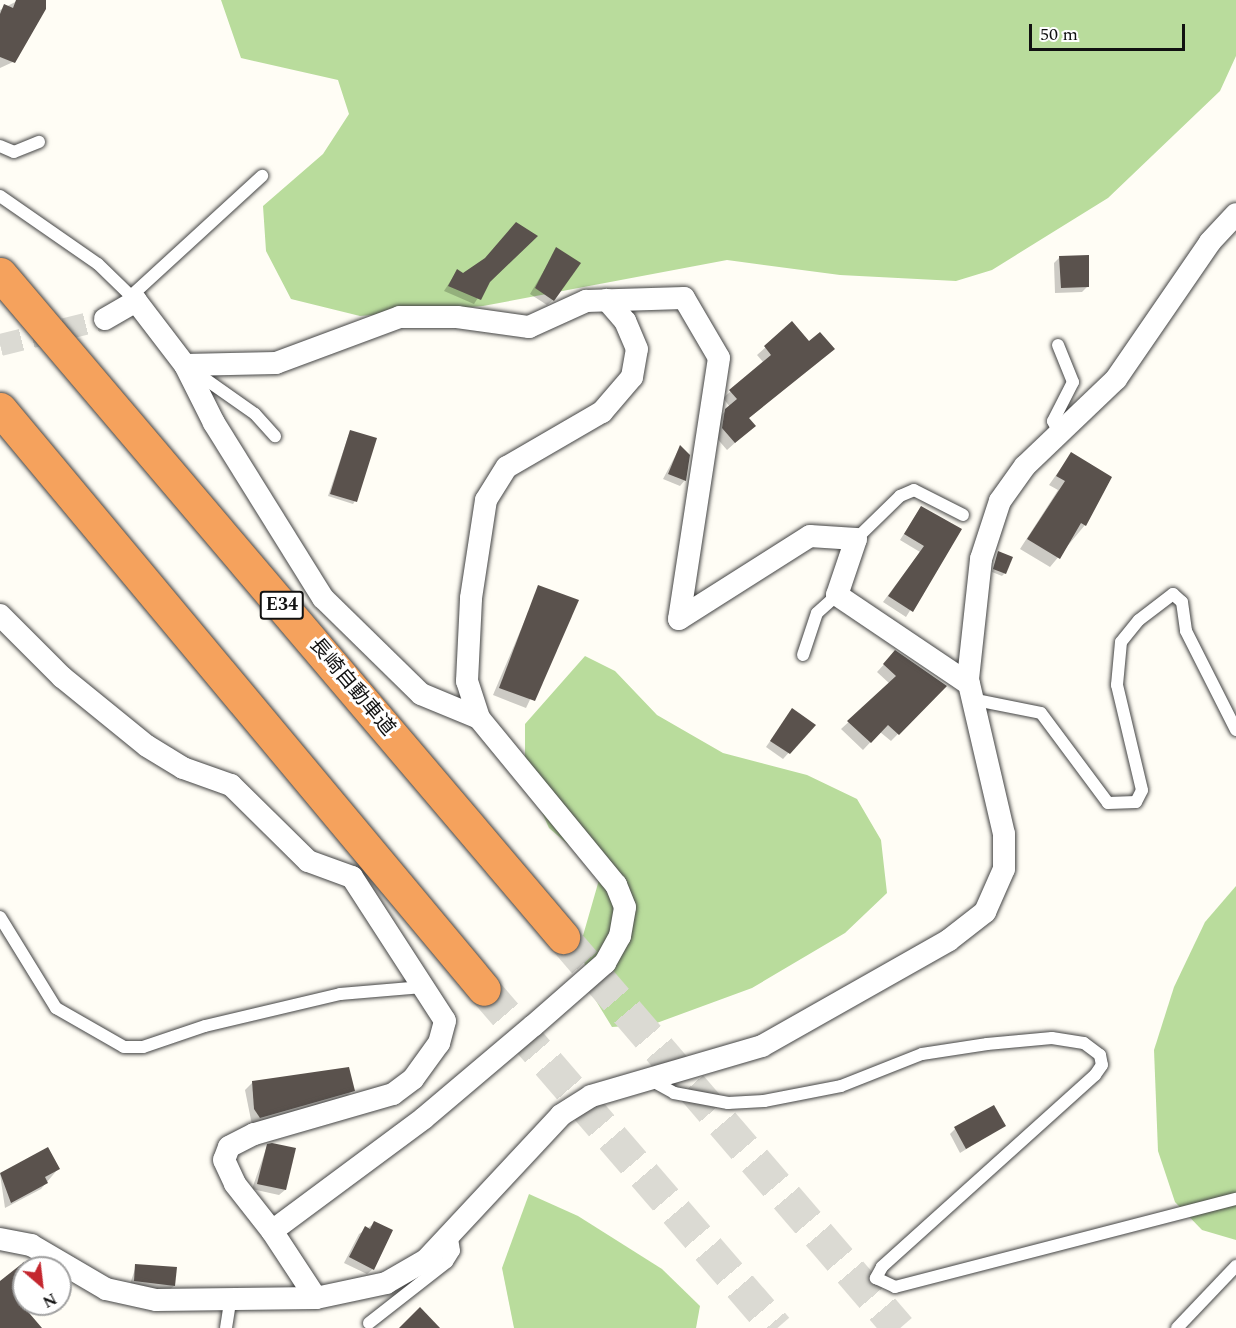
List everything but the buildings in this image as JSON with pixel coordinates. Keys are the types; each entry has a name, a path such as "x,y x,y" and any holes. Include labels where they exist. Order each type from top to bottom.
{"highway":[{"name":"長崎自動車道","path":"0,274 563,937"},
{"path":"0,409 484,989"}],"street":[{"path":"0,1239 31,1245 106,1289 228,1316 386,1284 426,1260 561,1115 591,1096 762,1046 950,940 985,912 1004,869 1004,834 970,692 981,559 1000,501 1025,466 1116,379 1210,242 1236,214"},
{"path":"105,319 133,298 185,365 214,423 323,598 421,694 479,718"},
{"path":"185,365 276,363 400,317 458,317 529,327 586,301 684,298 719,358 679,619 810,536 856,539 837,595 970,692"},
{"path":"272,1231 424,1118 533,1026 605,963 620,936 625,907 616,885 479,718 467,681 471,598 486,500 507,467 602,412 632,377 637,349 625,321 607,300"},
{"path":"0,615 62,677 147,746 183,768 231,785 308,861 352,877 444,1021 439,1043 413,1079 393,1094 254,1134 229,1147 224,1160 235,1184 272,1231 316,1298"}],"lane":[{"path":"0,146 14,152 39,142"},
{"path":"0,196 98,264 133,298 262,176"},
{"path":"1058,345 1073,382 1053,422 1059,433"},
{"path":"185,365 255,414 275,436"},
{"path":"856,539 900,496 914,490 963,515"},
{"path":"970,692 1041,713 1108,802 1136,802 1142,790 1117,685 1121,642 1139,620 1173,594 1182,602 1186,631 1236,729"},
{"path":"803,656 817,613 837,595"},
{"path":"0,917 56,1008 124,1047 143,1047 340,994 423,987"},
{"path":"648,1078 674,1093 728,1103 764,1101 841,1086 922,1054 987,1044 1052,1038 1084,1043 1100,1055 1095,1075 882,1267 876,1278 895,1287 1236,1199"},
{"path":"369,1323 447,1262 454,1251 451,1233"},
{"path":"1177,1328 1236,1266"},
{"path":"228,1316 236,1328"}],"green space":[{"path":"221,0 1236,0 1236,56 1220,91 1108,198 992,270 956,281 840,275 727,260 483,306 360,316 291,299 266,251 263,206 323,154 349,114 338,80 241,58"},
{"path":"585,656 615,671 657,715 723,753 807,775 857,799 881,840 887,893 845,933 752,988 654,1024 612,1027 593,996 580,946 601,873 549,828 525,775 525,724"},
{"path":"1236,886 1236,1240 1202,1230 1175,1202 1158,1151 1154,1050 1174,987 1205,922"},
{"path":"529,1194 578,1216 662,1269 700,1306 696,1328 514,1328 502,1268"}],"tunnel":[{"path":"0,345 105,319"},
{"path":"563,937 899,1328"},
{"path":"484,989 777,1328"}]}
